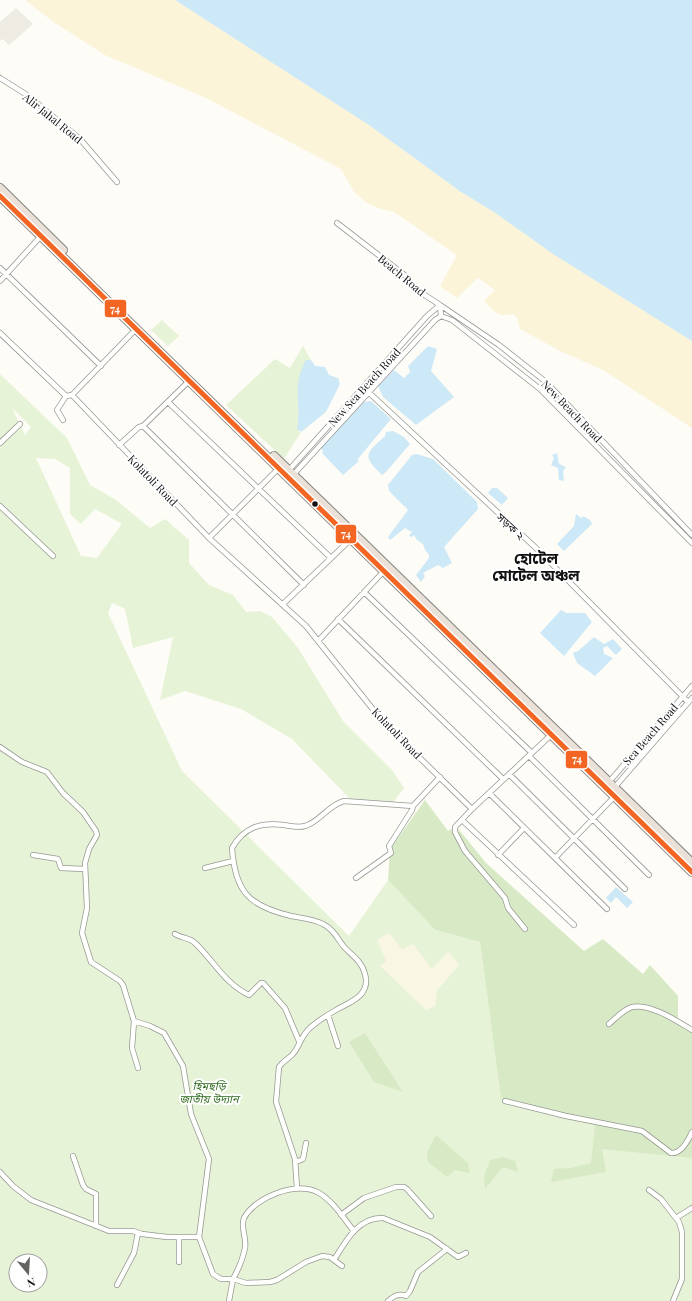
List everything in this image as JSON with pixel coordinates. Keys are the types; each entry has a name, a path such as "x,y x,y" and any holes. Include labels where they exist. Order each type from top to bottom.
{"highway":[{"path":"0,188 136,329 278,468 290,474 351,539 372,555 384,571 692,871"},
{"path":"0,196 41,236 62,253 372,555 692,863"}],"street":[{"name":"Alir Jahal Road","path":"0,78 27,95 80,139 117,182"},
{"name":"Beach Road","path":"337,223 407,277 412,286 440,305"},
{"path":"0,281 41,236"},
{"path":"0,268 101,366"},
{"path":"440,305 441,316"},
{"name":"New Beach Road","path":"440,305 499,345 546,382 692,535"},
{"name":"New Sea Beach Road","path":"290,474 427,316 440,305"},
{"name":"New Beach Road","path":"441,316 459,324 540,389 692,544"},
{"name":"New Sea Beach Road","path":"290,474 369,393 435,320 441,316"},
{"path":"63,420 57,410 66,396 72,395 136,329"},
{"path":"0,333 66,396"},
{"name":"Kolatoli Road","path":"189,381 143,426 139,426 119,445 209,538 283,604 319,640 384,723 472,809"},
{"path":"540,389 546,382"},
{"name":"সড়ক ২","path":"364,388 537,549 688,702"},
{"path":"72,395 119,445"},
{"path":"168,402 331,558"},
{"path":"0,443 20,424"},
{"path":"143,426 304,585"},
{"path":"209,538 278,468"},
{"path":"0,506 52,556"},
{"path":"668,520 673,516"},
{"path":"283,604 351,539"},
{"path":"319,640 384,571"},
{"path":"364,592 530,754 649,874"},
{"path":"338,619 503,779"},
{"name":"Sea Beach Road","path":"612,785 647,739 692,686"},
{"name":"Sea Beach Road","path":"612,785 653,744 692,698"},
{"path":"526,930 508,908 506,898 465,851 455,832 455,827 551,734"},
{"path":"647,739 653,744"},
{"path":"0,747 22,762 47,772 63,793 93,823 97,835 89,849 85,868 86,908 82,930 83,938 91,962 123,984 134,1021 132,1048 138,1068"},
{"path":"509,774 625,889"},
{"path":"356,878 391,853 388,846 412,810 413,806 440,777"},
{"path":"489,793 607,909"},
{"path":"555,858 615,796"},
{"path":"296,1188 296,1162 278,1109 276,1096 279,1067 292,1055 299,1041 310,1027 354,1001 362,994 366,982 361,964 346,949 332,931 323,924 279,913 263,907 247,896 237,880 232,848 237,839 255,825 272,823 300,827 307,826 336,803 344,801 413,806"},
{"path":"462,820 574,925"},
{"path":"498,855 524,828"},
{"path":"33,855 58,860 61,868 85,868"},
{"path":"205,868 233,861"},
{"path":"175,934 194,942 215,968 239,990 249,995 261,983 263,983 285,1008 299,1041"},
{"path":"609,1024 631,1007 650,1008 676,1020 692,1030"},
{"path":"328,1015 338,1046"},
{"path":"134,1021 150,1026 164,1034 183,1066 191,1114 209,1159 199,1237 213,1274 221,1279 233,1279 246,1283 270,1282 277,1280 316,1257 325,1256 342,1266"},
{"path":"506,1101 566,1116 642,1131 671,1153 679,1151 689,1140 692,1132"},
{"path":"296,1162 304,1159 306,1143"},
{"path":"73,1156 83,1185 86,1189 96,1194 96,1226"},
{"path":"0,1172 13,1186 31,1200 109,1231 134,1231 138,1233 179,1238 199,1237"},
{"path":"341,1215 362,1199 396,1187 404,1187 431,1216"},
{"path":"229,1301 233,1279 245,1248 243,1222 247,1214 273,1194 296,1188 317,1192 324,1197 354,1231"},
{"path":"649,1190 661,1199 676,1218 682,1232 682,1279 673,1301"},
{"path":"676,1218 692,1208"},
{"path":"334,1260 354,1231 370,1219 382,1218 430,1237 458,1257 466,1253"},
{"path":"118,1285 134,1253 138,1233"},
{"path":"179,1238 179,1262"},
{"path":"388,1301 394,1296 401,1294 407,1299 418,1272 447,1249"}],"shaded area":[{"path":"16,8 33,24 9,45 3,39 0,41 0,22"},
{"path":"389,933 413,944 432,969 448,952 459,965 437,990 435,1006 404,1020 374,970 377,940"}],"green space":[{"path":"162,320 179,336 168,346 151,330"},
{"path":"303,346 311,360 306,360 300,422 298,425 299,432 301,432 284,459 226,405 275,359 290,368"},
{"name":"হিমছড়ি জাতীয় উদ্যান","path":"0,374 67,438 90,485 116,500 150,528 165,519 189,540 189,563 209,585 233,595 246,612 260,611 272,617 298,648 343,721 392,770 404,788 391,805 351,800 292,739 241,709 185,691 160,700 173,637 133,648 125,609 112,603 108,613 182,771 349,936 388,880 435,930 480,942 493,1036 692,1092 692,1301 0,1301","holes":["12,408 31,427 25,435","36,458 55,459 70,468 70,514 81,524 95,509 122,524 97,558 81,556","389,933 402,949 413,944 432,969 448,952 459,965 437,990 435,1006 426,1010 380,966 386,961 377,940"]},
{"path":"425,800 448,831 456,826 486,863 584,951 603,939 643,974 650,965 678,996 678,1023 692,1033 692,1158 602,1149 606,1172 551,1182 554,1169 570,1168 591,1163 595,1125 557,1116 501,1097 480,942 435,930 388,880 390,849"},
{"path":"365,1033 403,1092 374,1082 349,1042"},
{"path":"436,1135 468,1163 470,1173 455,1170 447,1177 428,1162 427,1152"},
{"path":"503,1157 515,1161 518,1172 503,1167 485,1189 484,1176 490,1160"}],"sand":[{"path":"25,0 175,0 369,125 461,192 494,212 553,254 692,341 692,428 603,370 560,351 520,329 517,317 512,314 503,315 496,313 484,301 495,290 478,278 457,298 440,286 457,255 394,212 381,209 367,203 354,192 341,169 204,97 105,55 52,21"}],"water":[{"path":"175,0 692,0 692,341 553,254 494,212 461,192 369,125"},
{"path":"428,346 437,349 431,371 454,397 416,425 383,397 378,386 394,370 404,378 410,372 408,366"},
{"path":"306,360 311,360 315,366 325,367 329,375 338,378 340,384 326,412 301,432 297,429 298,387 299,379"},
{"path":"371,401 391,419 357,460 359,461 343,475 322,453 323,451 321,448 364,402"},
{"path":"393,431 404,437 410,444 382,475 371,463 368,455 373,447 385,436 386,432"},
{"path":"557,453 559,464 566,467 563,471 564,481 559,480 558,468 551,465 554,458 552,455"},
{"path":"417,454 433,459 477,502 478,509 444,547 452,563 443,568 438,565 423,573 425,576 421,582 416,575 429,558 423,544 417,540 414,535 412,537 409,536 412,532 405,528 390,540 388,537 408,510 389,491 388,485 412,455"},
{"path":"492,488 497,488 508,498 502,505 488,493"},
{"path":"576,514 581,518 583,516 590,520 592,524 564,551 557,544 574,526"},
{"path":"561,610 567,613 585,613 592,622 564,656 540,633"},
{"path":"594,637 604,644 613,639 622,649 616,655 607,646 603,648 604,654 613,658 595,676 577,663 573,653 578,651"},
{"path":"616,887 633,902 627,908 616,897 611,903 606,898"}],"transit line":[{"name":"74","path":"0,196 692,872"}],"district":[{"name":"হোটেল মোটেল অঞ্চল","path":"536,566"}]}
